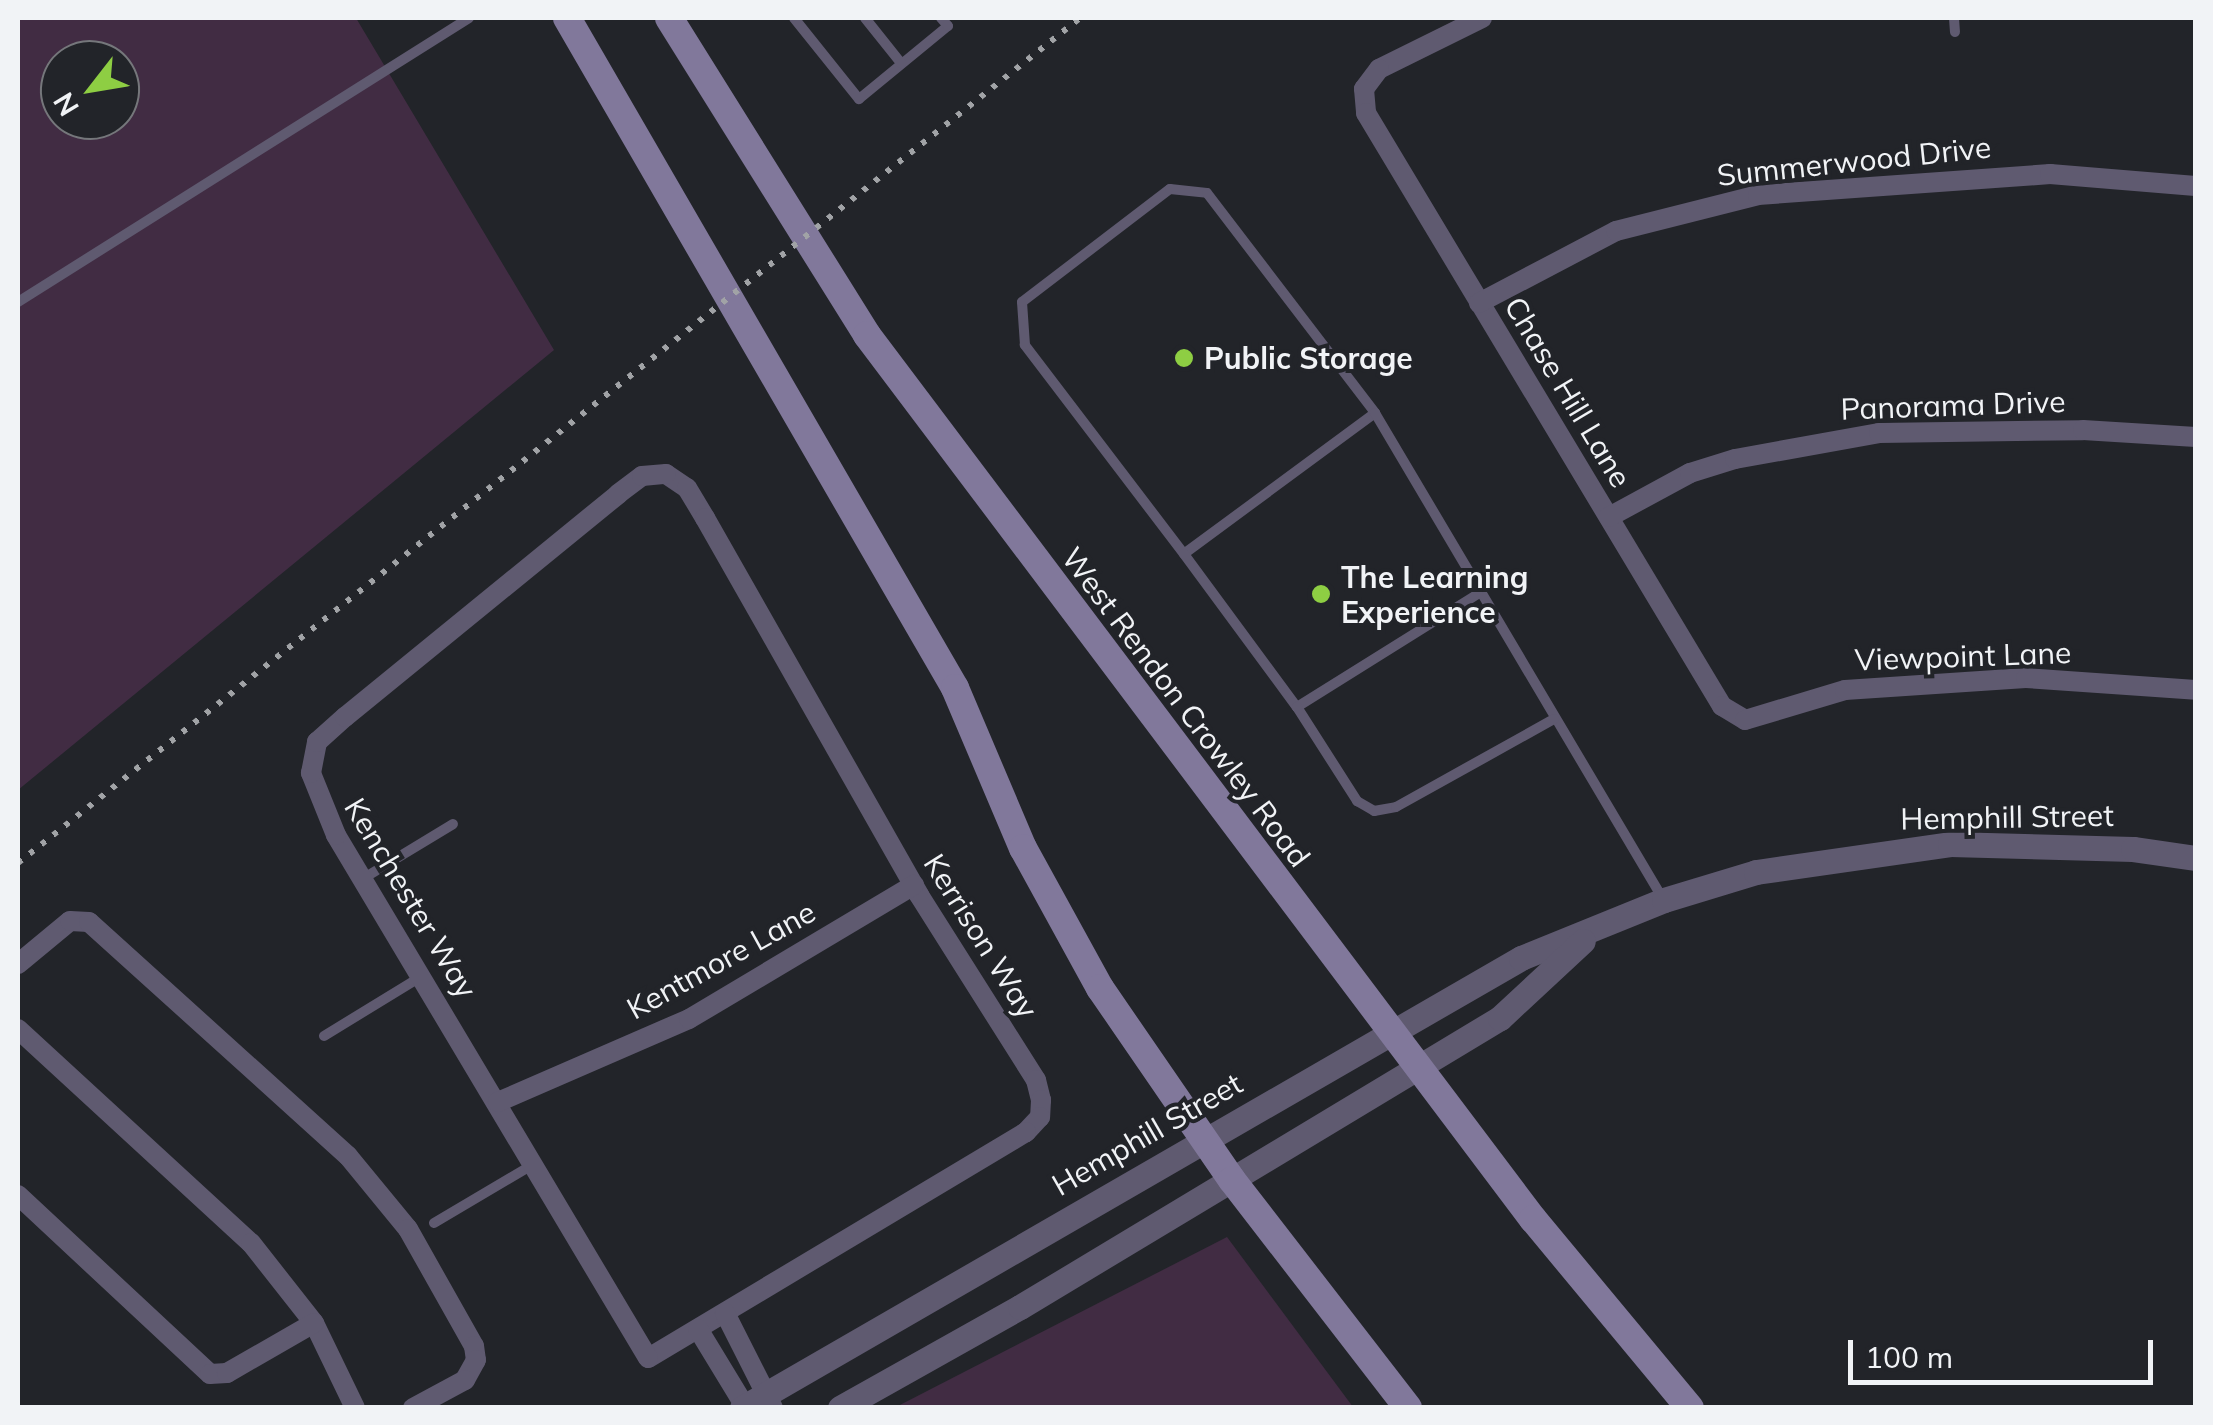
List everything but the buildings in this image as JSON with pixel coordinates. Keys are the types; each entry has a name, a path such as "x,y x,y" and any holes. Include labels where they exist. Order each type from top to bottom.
{"main road":[{"path":"568,18 955,688 1023,848 1100,988 1232,1180 1408,1408"},
{"name":"West Rendon Crowley Road","path":"669,18 867,335 1533,1219 1690,1408"}],"street":[{"name":"Chase Hill Lane","path":"1482,18 1379,69 1364,89 1366,113 1722,706 1737,717"},
{"name":"Summerwood Drive","path":"1479,303 1616,231 1758,196 2050,174 2196,186"},
{"name":"Panorama Drive","path":"1608,517 1676,479 1734,459 1879,433 2064,430 2196,437"},
{"name":"Kenchester Way","path":"648,1358 317,798 311,774 317,742 618,494 642,476 666,474"},
{"name":"Kerrison Way","path":"648,1358 1026,1132 1040,1117 1036,1080 914,886 696,503 666,474"},
{"name":"Viewpoint Lane","path":"1737,717 1758,718 1845,690 2026,678 2196,690"},
{"name":"Hemphill Street","path":"744,1407 772,1400 1203,1138 1521,958 1592,933 1664,900 1756,872 1950,844 2099,847 2196,858"},
{"name":"Kentmore Lane","path":"498,1102 690,1020 914,886"},
{"path":"18,964 70,921 89,922 348,1156 408,1229 474,1346 476,1360 465,1380 413,1408"},
{"name":"Hemphill Street","path":"840,1408 1232,1180 1500,1018 1592,933"},
{"path":"18,1028 251,1243 314,1323 354,1408"},
{"path":"18,1195 210,1374 227,1373 314,1323"},
{"path":"725,1313 772,1400"},
{"path":"698,1328 744,1407"}],"lane":[{"path":"18,302 470,18"},
{"path":"794,18 859,99 949,20"},
{"path":"864,18 901,63"},
{"path":"1954,18 1955,32"},
{"path":"1554,720 1396,806 1374,811 1358,801 1296,707 1025,344 1022,302 1170,189 1207,193 1375,414 1478,594 1664,900"},
{"path":"1184,554 1375,414"},
{"path":"1296,707 1478,594"},
{"path":"364,878 454,824"},
{"path":"324,1036 423,976"},
{"path":"434,1223 532,1164"}],"shaded area":[{"path":"18,18 356,18 554,350 18,790"},
{"path":"1227,1237 1353,1407 896,1407"}],"railway":[{"path":"18,863 1080,18"}],"place":[{"name":"Public Storage","path":"1184,358"},
{"name":"The Learning Experience","path":"1321,594"}]}
